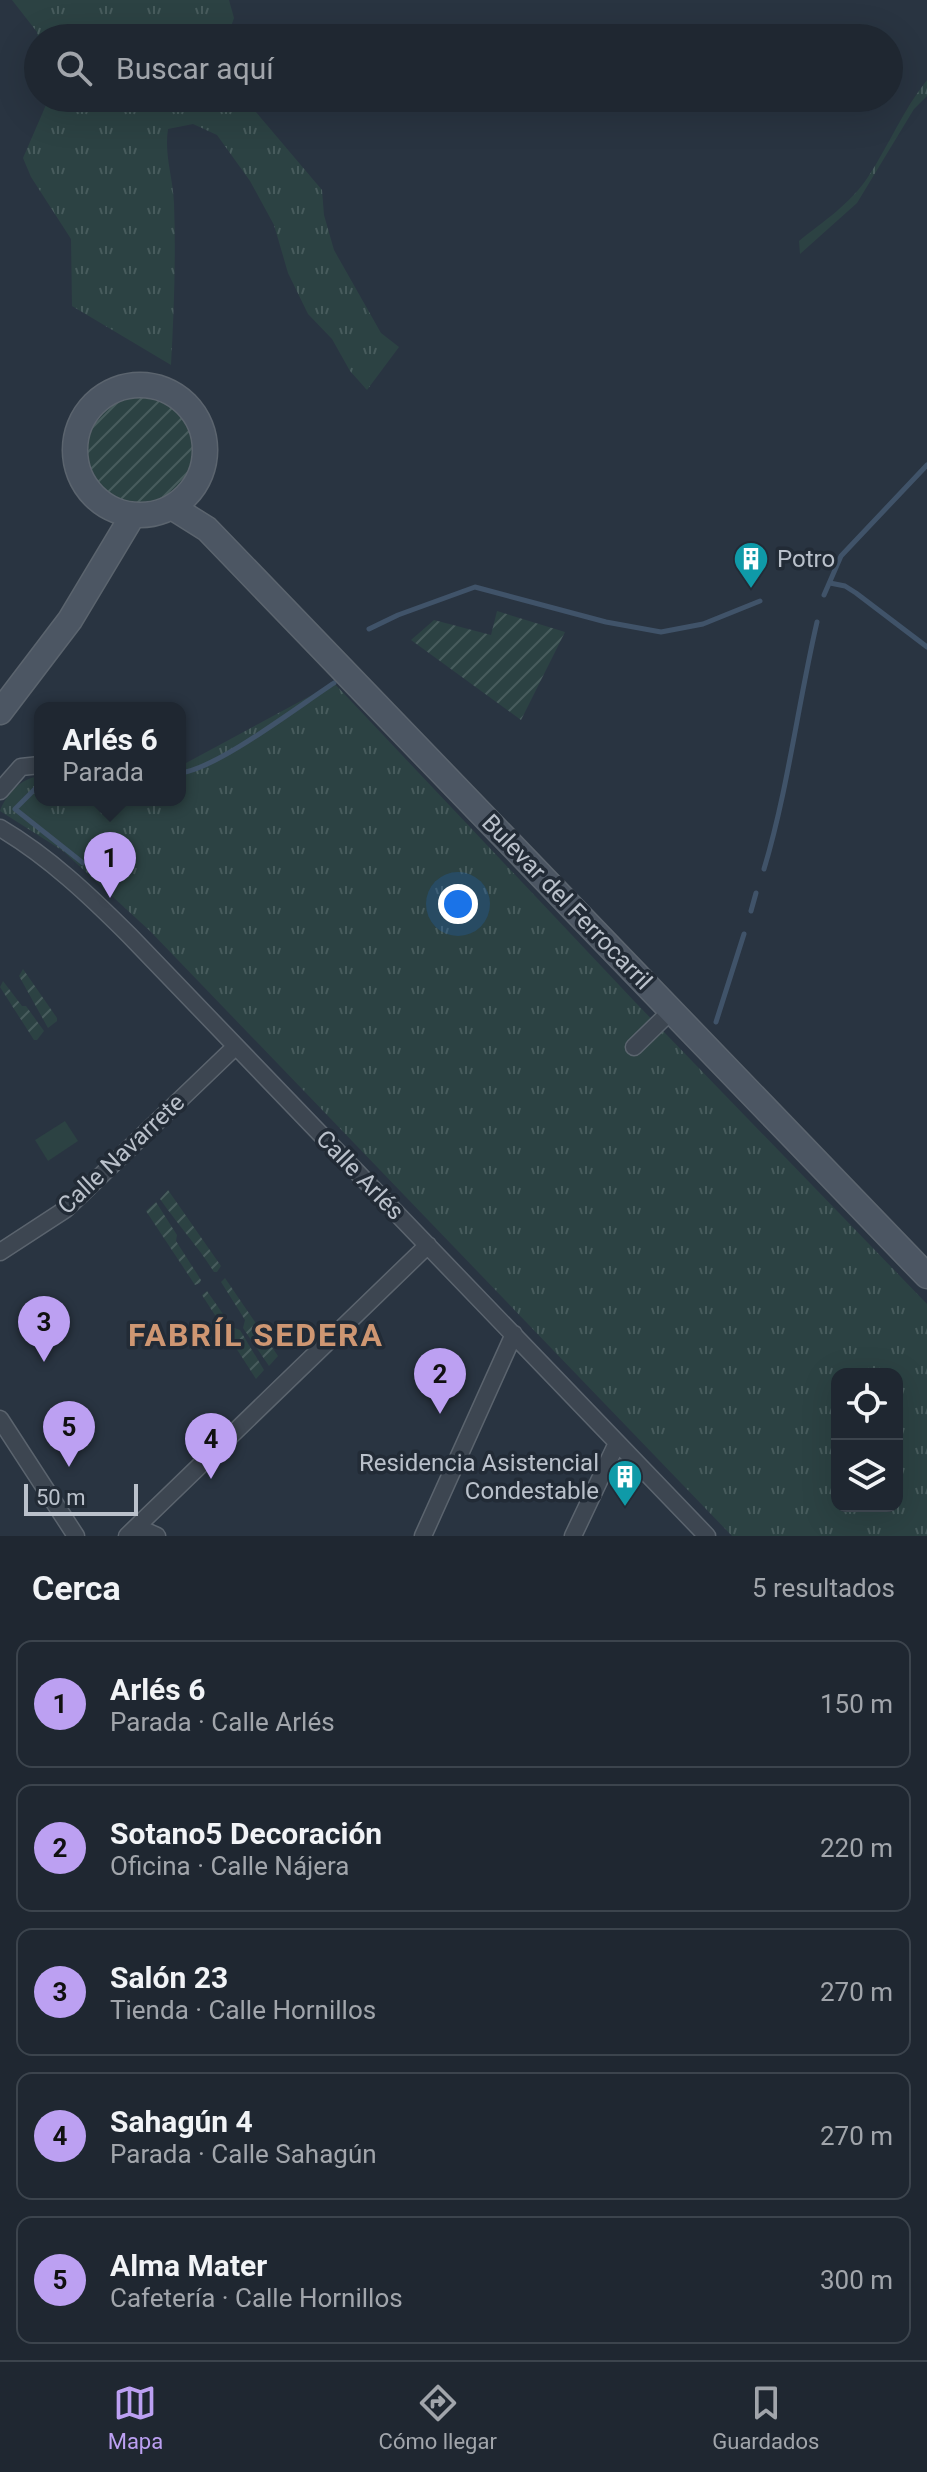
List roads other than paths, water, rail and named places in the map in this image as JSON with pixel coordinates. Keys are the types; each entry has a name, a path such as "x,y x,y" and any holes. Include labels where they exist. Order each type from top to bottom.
{"main road":[{"path":"127,385 148,385 167,390 184,401 197,417 204,436 206,456 201,475 181,500 146,515 126,513 103,503 84,483 75,458 75,439 80,422 92,405 108,392 127,385"},
{"name":"Bulevar del Ferrocarril","path":"181,500 927,1276"},
{"path":"0,712 70,620 117,540 126,513"}],"street":[{"path":"0,791 21,767 34,766"},
{"name":"Calle Arlés","path":"0,828 38,853 99,905 707,1536"},
{"path":"634,1047 671,1011"},
{"name":"Calle Navarrete","path":"0,1252 66,1209 235,1047"},
{"path":"132,1531 428,1245"},
{"path":"423,1536 514,1334"},
{"path":"0,1419 76,1536"},
{"path":"573,1536 617,1443"},
{"path":"132,1531 157,1536"}],"waterway":[{"path":"824,595 841,556 927,465"},
{"path":"830,583 845,586 856,593 927,647"},
{"path":"369,629 475,587 606,622 661,632 703,624 760,601"},
{"path":"764,869 780,808 817,622"},
{"path":"186,772 236,749 334,683"},
{"path":"34,790 15,809 83,863"},
{"path":"751,911 756,893"},
{"path":"716,1022 744,934"}],"place":[{"name":"Potro","path":"751,590"},
{"name":"Arlés 6","path":"110,898"},
{"name":"Salón 23","path":"44,1362"},
{"name":"Sotano5 Decoración","path":"440,1414"},
{"name":"Alma Mater","path":"69,1467"},
{"name":"Sahagún 4","path":"211,1479"},
{"name":"Residencia Asistencial Condestable","path":"625,1508"}],"district":[{"name":"FABRÍL SEDERA","path":"256,1335"}]}
